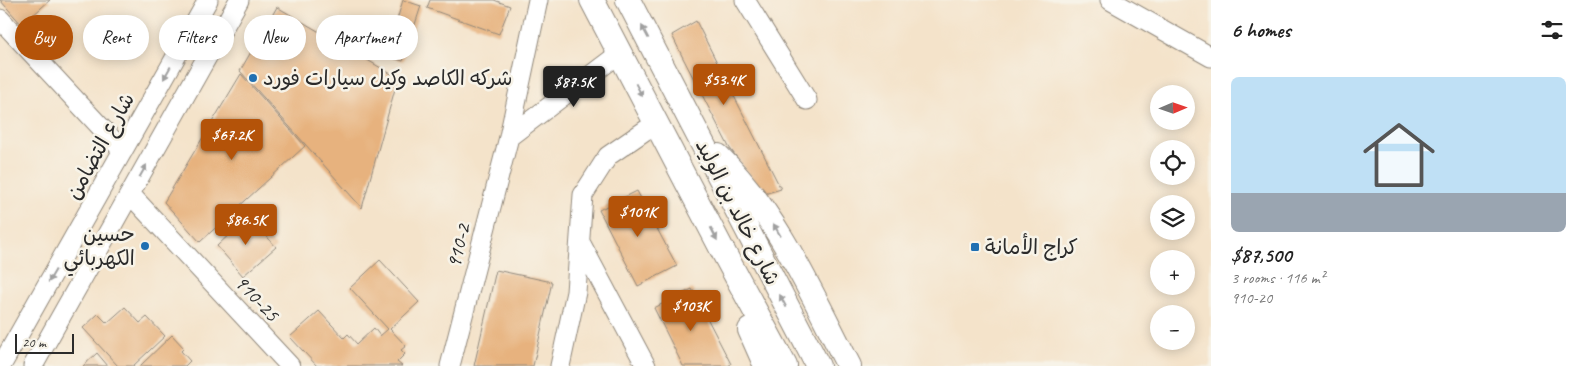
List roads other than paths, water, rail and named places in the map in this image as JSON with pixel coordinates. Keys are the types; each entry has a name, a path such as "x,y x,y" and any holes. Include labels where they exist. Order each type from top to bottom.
{"main road":[{"name":"شارع خالد بن الوليد","path":"592,0 726,257 777,363"},
{"name":"شارع خالد بن الوليد","path":"633,2 818,366"},
{"path":"701,139 752,193 773,224 792,256 849,366"}],"street":[{"name":"شارع التضامن","path":"1,366 208,0"},
{"path":"32,366 239,0"},
{"name":"910-2","path":"450,366 509,137 538,0"},
{"path":"745,0 807,100"},
{"path":"1110,0 1211,57"},
{"path":"0,19 123,151"},
{"path":"509,137 620,53"},
{"path":"560,366 576,292 583,195 608,156 656,123"},
{"name":"910-25","path":"130,194 290,366"},
{"path":"580,242 646,366"}],"place":[{"name":"شركه الكاصد وكيل سيارات فورد","path":"253,78"},
{"name":"حسين الكهربائي","path":"145,246"},
{"name":"كراج الأمانة","path":"975,247"}]}
